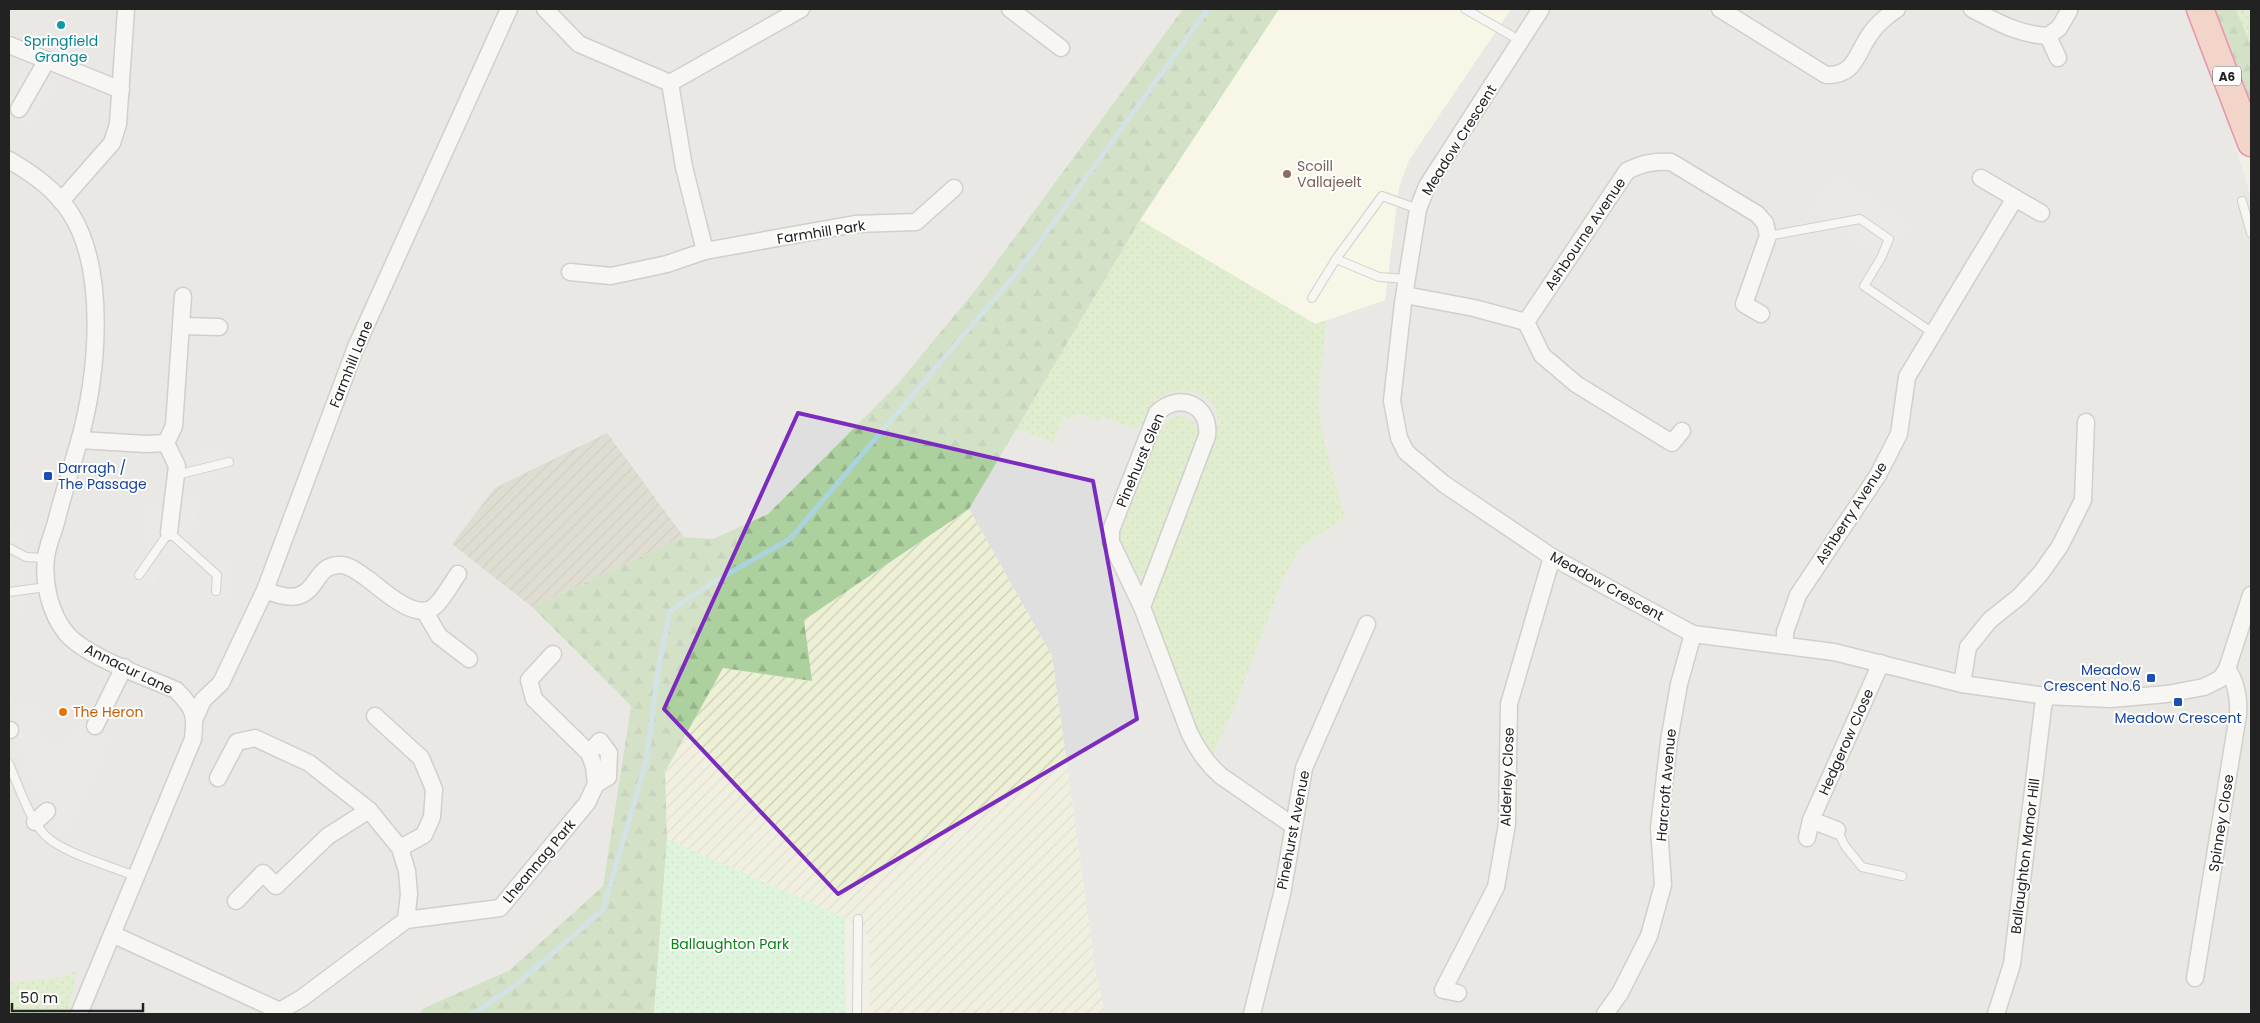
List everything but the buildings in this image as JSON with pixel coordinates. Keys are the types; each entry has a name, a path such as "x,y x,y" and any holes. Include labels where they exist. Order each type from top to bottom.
{"highway":[{"name":"A6","path":"2200,9 2220,57 2251,143"}],"street":[{"path":"61,201 112,143 118,124 126,9"},
{"name":"Farmhill Lane","path":"195,718 203,700 221,683 265,590 356,347 509,9"},
{"path":"545,9 579,44 670,83"},
{"path":"670,83 801,9"},
{"path":"1010,9 1061,48"},
{"name":"Meadow Crescent","path":"1541,9 1427,186 1418,209 1392,401 1399,438 1406,452 1444,484 1552,557 1692,634 1785,644 1834,652 1962,684 2046,696 2111,699 2167,694 2204,687 2220,679 2227,669"},
{"path":"1720,9 1826,75 1839,75 1852,67 1872,32 1897,9"},
{"path":"1972,9 2027,35 2048,36 2058,28 2069,11"},
{"path":"2048,36 2058,58"},
{"path":"9,45 121,90"},
{"path":"19,109 47,60"},
{"path":"670,83 684,167 706,251"},
{"name":"Annacur Lane","path":"9,160 33,174 48,186 71,213 87,252 94,290 92,366 80,440 46,558 46,587 53,612 66,633 84,649 176,690 187,701 195,718"},
{"name":"Ashbourne Avenue","path":"1526,322 1627,171 1641,164 1656,161 1671,162 1756,214 1765,223 1768,236"},
{"path":"1981,178 2041,213"},
{"name":"Farmhill Park","path":"570,272 611,276 667,264 706,251 854,224 916,222 954,188"},
{"name":"Ashberry Avenue","path":"1785,644 1785,632 1798,595 1826,550 1878,475 1898,434 1907,376 2015,198"},
{"path":"1760,314 1738,301 1768,236"},
{"path":"1406,287 1526,322 1542,355 1576,384 1672,443 1682,431"},
{"path":"166,443 174,426 183,296"},
{"path":"182,326 219,327"},
{"name":"Pinehurst Glen","path":"1142,607 1207,436 1208,430 1204,416 1191,404 1181,402 1168,404 1157,413 1111,530 1111,542 1142,607 1189,732 1206,761 1221,776 1292,824"},
{"path":"1962,684 1968,647 1990,620 2020,596 2041,573 2060,546 2083,500 2086,422"},
{"path":"80,440 146,444 166,443"},
{"path":"166,443 177,466 169,532"},
{"name":"Alderley Close","path":"1443,990 1496,887 1507,824 1509,704 1552,557"},
{"path":"265,590 280,597 302,596 328,568 340,565 351,567 414,610 426,612 436,606 458,574"},
{"path":"2227,669 2251,595"},
{"path":"426,612 434,631 469,659"},
{"name":"Pinehurst Avenue","path":"1252,1014 1282,894 1299,787 1310,753 1367,624"},
{"name":"Harcroft Avenue","path":"1605,1014 1620,993 1649,936 1662,885 1659,828 1669,741 1679,684 1692,634"},
{"name":"Lheannag Park","path":"112,934 278,1012 302,998 406,920 500,908 587,803 596,784 594,766 589,753 534,699 529,680 553,654"},
{"name":"Hedgerow Close","path":"1807,838 1811,820 1881,664"},
{"path":"95,726 124,667"},
{"name":"Spinney Close","path":"2195,978 2238,715 2239,702 2233,678 2227,669"},
{"name":"Ballaughton Manor Hill","path":"1996,1014 2012,964 2043,707 2046,696"},
{"path":"375,716 421,758 434,789 432,817 424,835 400,848"},
{"path":"79,1014 163,816 193,739 195,718"},
{"path":"218,778 237,742 254,738 309,763 369,810 400,848 407,872 406,920"},
{"path":"236,901 263,873 276,886 328,836 369,810"},
{"path":"1811,820 1837,830"}],"lane":[{"path":"1465,9 1521,41"},
{"path":"1312,298 1336,258 1382,196 1418,209"},
{"path":"2242,201 2251,233"},
{"path":"1768,236 1860,219 1889,239 1881,258 1864,286 1933,333"},
{"path":"1336,258 1406,287"},
{"path":"176,475 229,462"},
{"path":"139,575 169,532 216,575 216,591"},
{"path":"9,548 26,557 46,558"},
{"path":"9,592 46,587"},
{"path":"9,764 41,816 44,834 62,847 136,876"},
{"path":"1837,830 1845,846 1862,867 1902,876"},
{"path":"857,1014 858,919"}],"highlighted area":[{"path":"798,413 1093,481 1137,719 838,894 664,709"}],"shaded area":[{"path":"9,9 1183,9 978,287 895,387 768,514 713,539 684,537 532,608 631,706 603,886 510,970 424,1008 419,1014 9,1014"},
{"name":"Scoill Vallajeelt","path":"1279,9 1511,9 1409,160 1399,187 1385,300 1316,324 1140,220"},
{"path":"1511,9 2186,9 2227,119 2251,198 2251,1014 1105,1014 1095,967 1052,656 969,509 1140,220 1315,324 1385,300 1399,187 1409,160"},
{"path":"22,69 41,71 58,83 30,126 9,112 9,92"},
{"path":"1835,175 1910,224 1886,262 1810,212"},
{"path":"607,433 684,537 532,607 452,544 495,488"},
{"path":"198,450 229,453 228,472 193,481"},
{"path":"167,492 198,494 195,530 186,530 184,558 159,555 160,544 144,543 147,507 166,508"},
{"path":"969,509 1052,656 1095,967 1105,1014 870,1014 870,937 845,918 667,839 665,772 723,668 812,681 804,620"},
{"path":"9,525 28,536 23,548 19,579 25,606 14,625 9,622"},
{"path":"141,556 157,558 156,587 130,585 132,569"},
{"path":"209,562 235,565 231,600 205,597"},
{"path":"9,700 17,705 20,700 47,716 36,734 60,750 82,719 112,736 67,835 49,817 9,727"}],"green space":[{"path":"1183,9 1279,9 1140,220 969,509 804,620 812,681 723,668 665,772 667,839 654,1014 419,1014 424,1008 510,970 603,886 631,706 532,607 684,537 713,539 768,514 895,387 978,287"},
{"path":"2213,9 2236,9 2251,46 2251,106"},
{"path":"2236,9 2251,9 2251,46"},
{"path":"1140,220 1315,324 1327,320 1320,375 1319,402 1323,437 1345,518 1302,546 1284,577 1235,705 1212,756 1198,735 1151,606 1153,596 1214,443 1217,416 1211,401 1204,396 1188,391 1179,391 1162,396 1156,400 1150,410 1143,428 1138,426 1136,430 1101,416 1099,421 1076,412 1074,420 1064,416 1053,443 1016,428"},
{"path":"1182,416 1194,424 1198,439 1143,576 1139,577 1135,574 1119,535 1162,426 1172,417"},
{"name":"Ballaughton Park","path":"667,839 845,918 846,1014 654,1014"},
{"path":"78,970 67,1014 9,1014 9,983 62,977"}],"waterway":[{"path":"473,1014 518,983 603,910 647,758 658,670 670,611 717,580 790,539 1020,269 1208,9"}],"place":[{"name":"Springfield Grange","path":"61,25"},
{"name":"Scoill Vallajeelt","path":"1287,174"},
{"name":"Darragh / The Passage","path":"48,476"},
{"name":"Meadow Crescent No.6","path":"2151,678"},
{"name":"Meadow Crescent","path":"2178,702"},
{"name":"The Heron","path":"63,712"}]}
